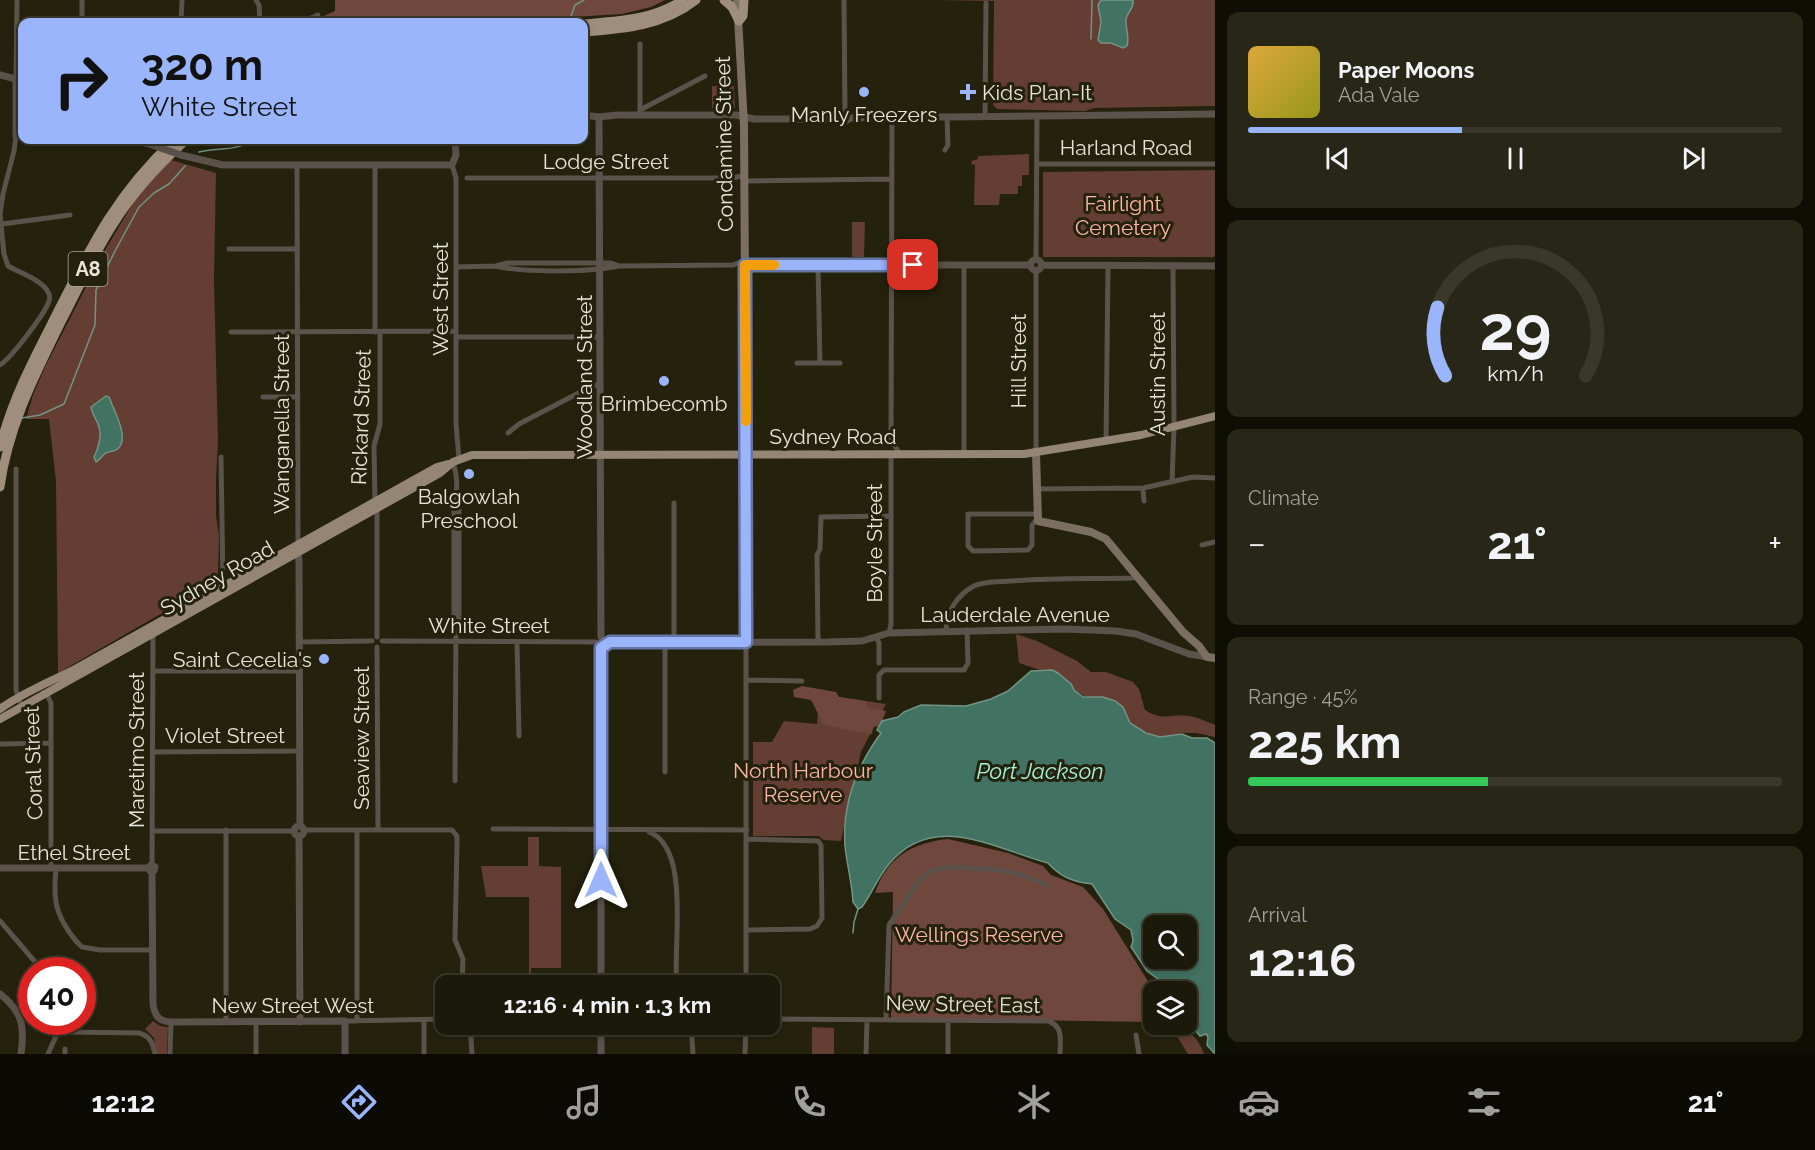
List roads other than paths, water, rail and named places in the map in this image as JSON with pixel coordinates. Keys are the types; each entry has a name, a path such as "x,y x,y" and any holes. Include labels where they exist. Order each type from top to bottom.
{"highway":[{"path":"588,24 648,16 683,0"},
{"path":"724,0 732,7 739,21 743,16 744,0"},
{"path":"588,32 641,26 668,17 697,1"},
{"name":"A8","path":"0,487 12,420 25,376 93,242 129,187 170,144"},
{"name":"A8","path":"0,447 113,224 151,174 182,144"}],"main road":[{"name":"Condamine Street","path":"732,0 739,21"},
{"name":"Condamine Street","path":"737,0 744,117 746,455"},
{"name":"Sydney Road","path":"0,719 376,505 440,473 453,462 482,454 746,455 1036,452 1106,442 1174,428 1215,416"},
{"path":"1036,452 1039,521 1102,536 1183,632 1211,658"},
{"name":"Sydney Road","path":"0,709 16,698 150,632"},
{"path":"0,696 8,702 16,698"}],"street":[{"path":"17,0 19,18"},
{"path":"82,0 82,18"},
{"path":"182,0 182,18"},
{"path":"256,0 259,5 260,18"},
{"path":"844,0 845,117"},
{"path":"985,117 986,3"},
{"path":"311,18 318,15"},
{"path":"640,44 640,112"},
{"path":"18,56 16,79 18,117"},
{"path":"0,75 16,79"},
{"path":"640,112 705,76"},
{"path":"588,116 599,117 640,112 736,115 754,119 1215,114"},
{"name":"Hill Street","path":"1036,116 1036,452"},
{"name":"Woodland Street","path":"599,117 601,975"},
{"path":"945,150 948,145 947,117"},
{"path":"892,118 891,440 896,454"},
{"path":"0,365 11,356 35,323 50,297 48,291 40,284 8,266 2,254 0,214 18,139"},
{"path":"149,144 181,155 223,165 297,167 452,165"},
{"name":"West Street","path":"455,144 456,155 452,165 456,178 457,443 453,462 456,475 454,504 455,781"},
{"name":"Harland Road","path":"1037,164 1215,164"},
{"name":"Rickard Street","path":"375,165 380,423 374,446 376,505"},
{"name":"Wanganella Street","path":"297,167 300,1022"},
{"name":"Lodge Street","path":"467,177 892,179"},
{"path":"2,224 70,215"},
{"path":"229,249 297,249"},
{"path":"456,267 496,266 506,269 733,265 745,262 818,265 1215,266"},
{"path":"818,265 820,363"},
{"path":"964,265 964,454"},
{"path":"1106,442 1108,266"},
{"name":"Austin Street","path":"1172,482 1173,266"},
{"path":"231,332 377,332 601,337"},
{"path":"797,363 840,363"},
{"path":"508,433 519,424 594,385 601,385"},
{"path":"263,397 298,397"},
{"name":"Boyle Street","path":"879,663 879,643 891,624 891,516 896,454"},
{"name":"Condamine Street","path":"746,455 746,975"},
{"path":"221,457 223,591"},
{"path":"16,469 16,698 21,707"},
{"path":"1036,489 1143,488 1200,476 1215,478"},
{"path":"1143,488 1144,501"},
{"path":"674,502 674,642"},
{"name":"Seaview Street","path":"376,505 380,639"},
{"path":"968,514 1037,516 1032,525 1032,545 1028,550 973,551 968,546 968,514"},
{"path":"818,642 818,555 821,517 891,516"},
{"path":"1202,545 1215,542"},
{"path":"946,631 947,621 954,604 962,594 976,585 1040,579 1132,578 1136,576"},
{"name":"Lauderdale Avenue","path":"882,635 967,630 1065,629 1128,632 1189,654 1211,658"},
{"path":"879,698 879,675 884,670 964,670 967,668 967,630"},
{"name":"Maretimo Street","path":"150,632 153,670 151,868 153,1004 155,1014 159,1019 171,1022"},
{"name":"White Street","path":"380,639 573,644 862,641 882,635"},
{"path":"299,642 380,639 380,646 373,646 372,641"},
{"path":"517,642 519,736"},
{"path":"665,643 665,772"},
{"name":"Seaview Street","path":"377,647 378,829"},
{"path":"153,670 299,671"},
{"path":"746,680 802,681"},
{"name":"Coral Street","path":"46,693 51,702 53,868 58,910 82,947 100,950 153,950"},
{"path":"0,744 51,743"},
{"name":"Violet Street","path":"152,752 299,751"},
{"path":"493,829 747,830"},
{"path":"226,830 226,1022"},
{"name":"Seaview Street","path":"357,830 357,1021"},
{"path":"152,831 452,830 457,836 455,940 463,959 462,975"},
{"path":"645,830 660,838 676,871 677,975"},
{"path":"747,839 815,840 821,845 822,918 818,926 810,929 747,930"},
{"path":"886,1020 889,925 915,886 930,871 950,867 1001,870 1047,885"},
{"name":"Ethel Street","path":"0,868 151,868"},
{"path":"0,921 31,957"},
{"path":"0,994 14,1006 21,1019 21,1054"},
{"name":"New Street East","path":"780,1019 1048,1021 1058,1027 1060,1054"},
{"path":"424,1020 424,1054"},
{"name":"New Street West","path":"171,1022 256,1023 435,1020"},
{"path":"866,1054 867,1020"},
{"path":"948,1020 948,1054"},
{"path":"345,1021 345,1054"},
{"path":"170,1054 171,1022"},
{"path":"256,1023 256,1054"},
{"path":"96,1032 140,1033 149,1038 155,1054"},
{"path":"48,1054 57,1035"},
{"path":"471,1035 472,1054"},
{"path":"601,1035 601,1054"},
{"path":"692,1035 693,1054"},
{"path":"745,1054 746,1035"},
{"path":"1136,1035 1138,1054"}],"water":[{"path":"1101,0 1133,0 1133,6 1126,19 1127,46 1123,48 1111,43 1101,43 1098,40 1101,22 1098,5"},
{"path":"106,396 109,397 117,417 122,440 116,450 106,453 96,462 94,457 100,431 91,407"},
{"name":"Port Jackson","path":"1052,670 1071,684 1074,690 1083,697 1103,697 1115,701 1123,707 1130,723 1146,733 1160,737 1182,734 1192,738 1207,738 1215,743 1215,1054 1207,1045 1206,1034 1200,1036 1197,1032 1197,981 1161,981 1146,969 1197,969 1197,915 1143,915 1143,965 1131,947 1133,941 1131,930 1115,919 1092,884 1068,878 1048,863 986,843 945,836 925,839 907,848 889,864 862,907 858,909 853,902 845,846 848,800 864,759 881,733 877,730 882,721 898,717 921,705 966,706 991,699 1008,691 1031,671"}],"waterway":[{"path":"570,18 575,5 584,0"},
{"path":"1091,39 1092,0"},
{"path":"199,152 246,144"},
{"path":"22,418 40,415 64,404 95,325 96,290 115,251 139,207 154,193 169,184 185,166"},
{"path":"853,933 858,909"}],"place":[{"name":"Manly Freezers","path":"864,92"},
{"name":"Kids Plan-It","path":"968,92"},
{"name":"Brimbecomb","path":"664,381"},
{"name":"Balgowlah Preschool","path":"469,474"},
{"name":"Saint Cecelia's","path":"324,659"}],"park label":[{"name":"Fairlight Cemetery","path":"1123,215"},
{"name":"North Harbour Reserve","path":"803,782"},
{"name":"Wellings Reserve","path":"979,934"}]}
